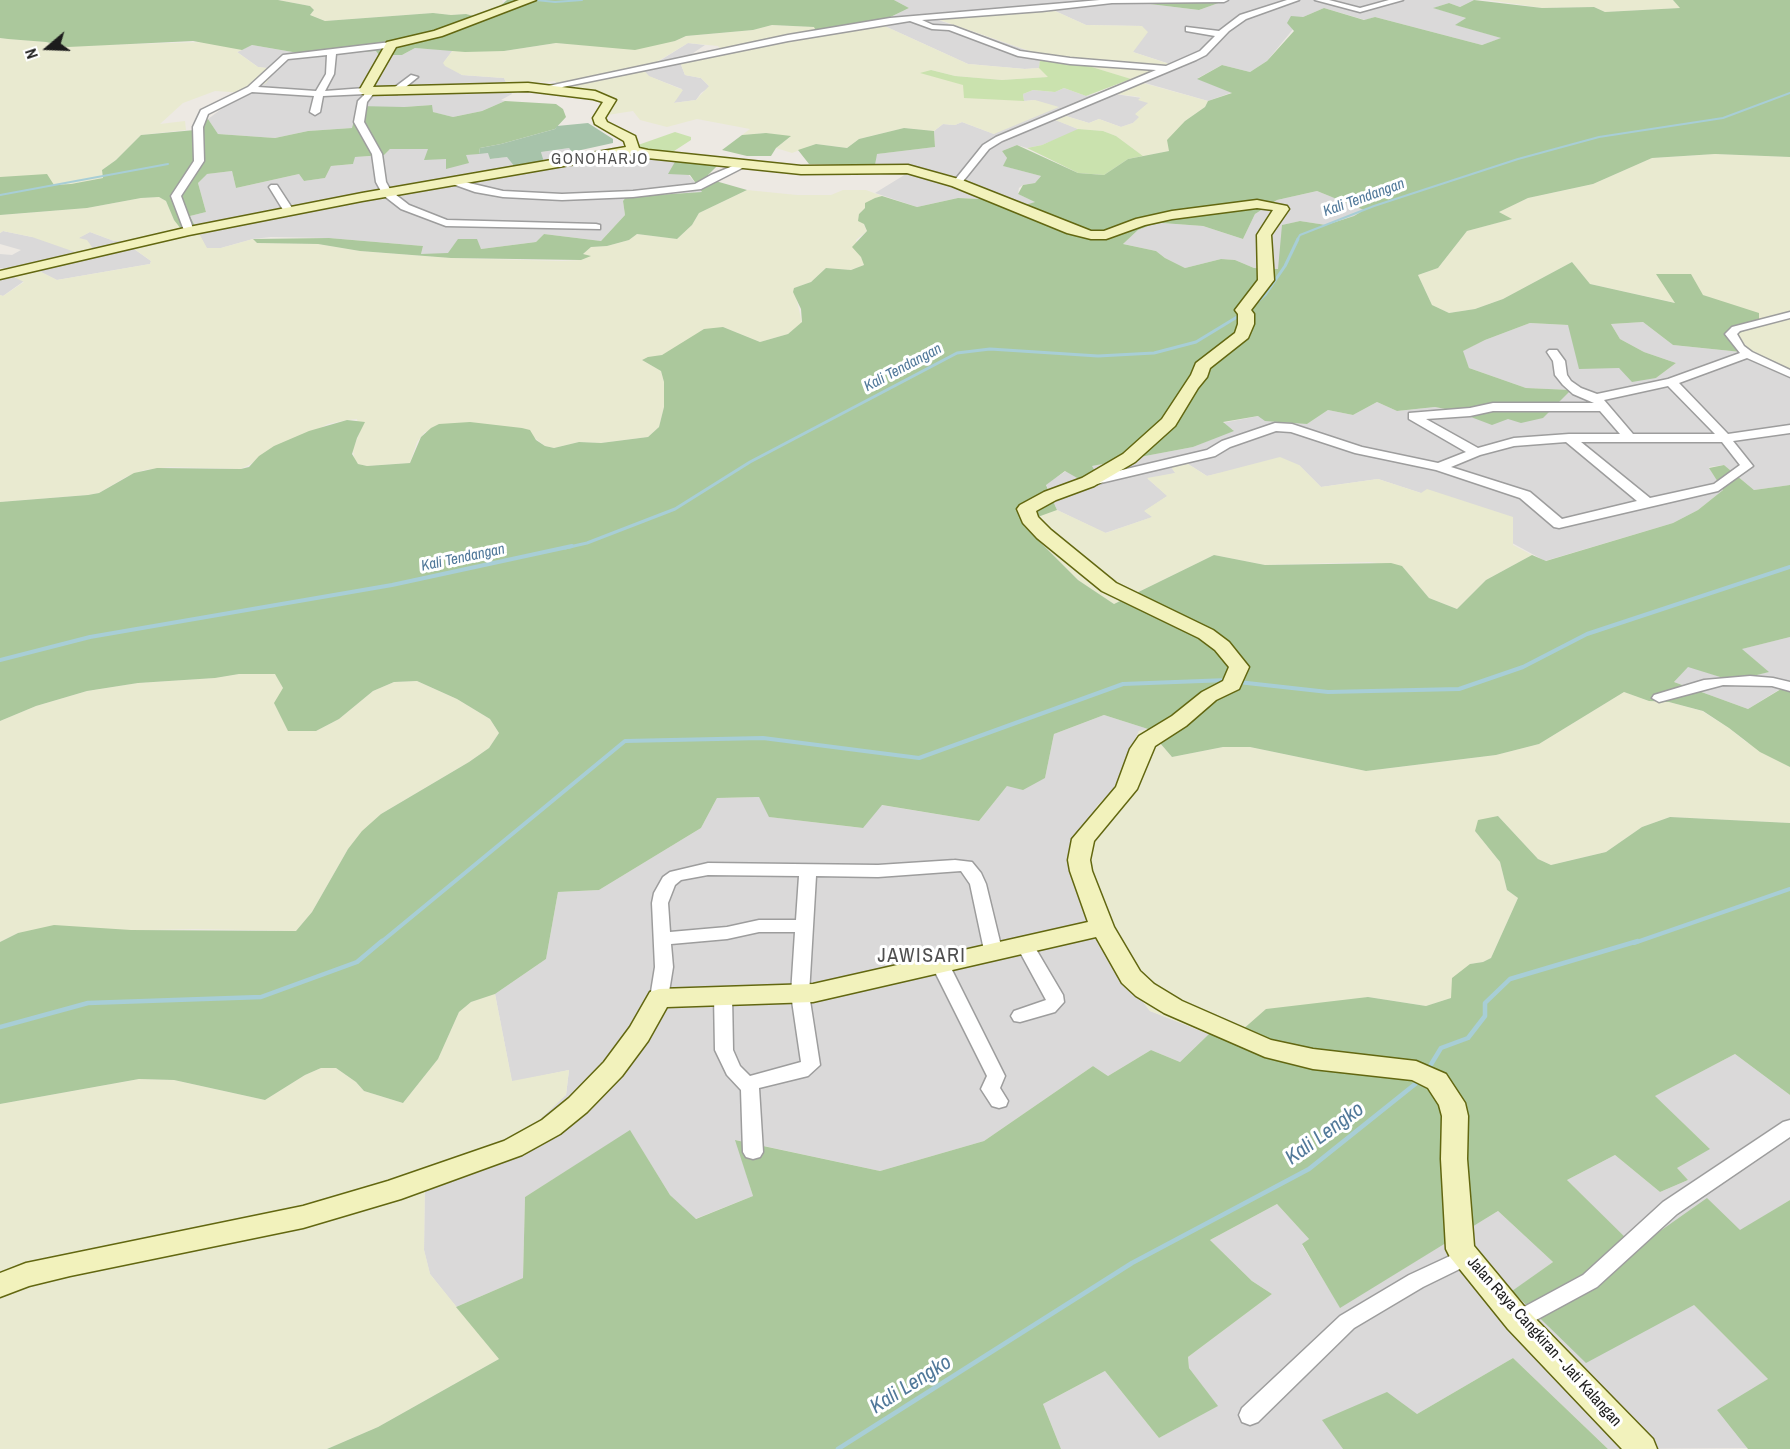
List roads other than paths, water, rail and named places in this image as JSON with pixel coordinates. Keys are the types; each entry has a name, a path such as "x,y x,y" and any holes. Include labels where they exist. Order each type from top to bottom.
{"street":[{"path":"251,88 319,94 543,88 788,38 910,18 1042,9 1112,1 1224,0"},
{"path":"0,275 189,231 289,211 633,150 647,154 801,170 902,168 957,183 991,143 1203,53 1221,34 1250,14 1295,0"},
{"path":"1319,0 1360,10 1399,0"},
{"path":"189,231 176,196 199,161 198,127 201,117 212,107 251,88 282,59 391,45 438,34 529,1"},
{"path":"910,18 932,27 950,28 1018,53 1070,62 1112,63 1166,69"},
{"path":"1189,28 1221,34"},
{"path":"391,45 363,101 359,122 377,154 378,176 387,193 405,207 446,223 596,227"},
{"path":"315,112 319,94 330,74 332,51"},
{"path":"394,92 414,77"},
{"path":"543,88 607,98 610,103 600,114 599,121 604,126 630,139 633,150"},
{"path":"452,182 478,190 511,195 562,197 633,194 698,188 714,177 743,165"},
{"name":"Jalan Raya Cangkiran - Jati Kalangan","path":"957,183 1072,230 1091,235 1106,235 1141,222 1172,215 1257,204 1282,209 1264,235 1266,280 1244,312 1246,324 1242,335 1202,366 1199,377 1169,422 1128,458 1088,482 1026,509 1029,519 1109,587 1206,634 1222,646 1239,667 1233,680 1179,721 1147,741 1141,749 1126,789 1083,839 1079,860 1081,871 1102,927 1131,977 1145,990 1173,1007 1265,1048 1313,1059 1427,1076 1452,1103 1455,1116 1454,1160 1458,1241 1465,1257 1518,1320 1642,1449"},
{"path":"274,187 289,211"},
{"path":"1790,315 1736,329 1731,334 1733,340 1748,354 1790,374"},
{"path":"1553,352 1559,360 1562,375 1567,383 1577,391 1601,402 1630,438"},
{"path":"1476,452 1413,416 1470,412 1493,407 1601,402 1671,382 1748,354"},
{"path":"1088,482 1211,453 1255,432 1284,426 1359,450 1439,467 1525,495 1559,524 1718,487 1746,469 1746,464 1725,438 1671,382"},
{"path":"1439,467 1476,452 1514,442 1569,438 1725,438 1790,429"},
{"path":"1569,438 1647,502"},
{"path":"1659,698 1704,684 1723,681 1750,680 1790,687"},
{"path":"0,1285 26,1275 70,1264 303,1217 391,1191 513,1148 550,1127 578,1105 613,1069 639,1034 659,998 664,981 662,893 669,881 676,876 708,869 808,868 878,871 966,866 973,873 978,884 993,950"},
{"path":"747,1084 810,1067 800,994 808,868"},
{"path":"662,939 727,933 759,926 805,926"},
{"path":"659,998 800,994 839,988 939,962 1102,927"},
{"path":"1020,1016 1049,1007 1055,1002 1054,995 1024,943"},
{"path":"939,962 996,1076 990,1089 999,1101"},
{"path":"723,995 724,1050 733,1070 747,1084 750,1092 753,1152"},
{"path":"1518,1320 1590,1281 1670,1208 1790,1126"},
{"path":"1250,1415 1347,1323 1416,1281 1465,1257"}],"waterway":[{"path":"536,0 555,2 582,0"},
{"name":"Kali Tendangan","path":"1297,240 1300,235 1374,206 1518,159 1599,137 1723,118 1790,93"},
{"path":"0,195 168,164"},
{"name":"Kali Tendangan","path":"1255,304 1265,295 1285,266 1298,239"},
{"name":"Kali Tendangan","path":"565,548 587,543 675,509 750,462 957,353 990,349 1098,356 1154,353 1196,342 1242,314"},
{"name":"Kali Tendangan","path":"0,660 90,637 392,585 572,546"},
{"path":"1238,682 1328,692 1459,689 1523,667 1587,634 1790,567"},
{"path":"380,943 625,741 763,738 919,758 1123,684 1228,680"},
{"name":"Kali Lengko","path":"1634,943 1790,889"},
{"path":"0,1027 88,1003 261,997 357,962 382,941"},
{"name":"Kali Lengko","path":"1427,1071 1441,1048 1468,1038 1485,1016 1485,1003 1510,979 1638,941"},
{"name":"Kali Lengko","path":"838,1449 1132,1263 1309,1169 1419,1081"}],"district":[{"name":"GONOHARJO","path":"600,160"},
{"name":"JAWISARI","path":"922,957"}]}
